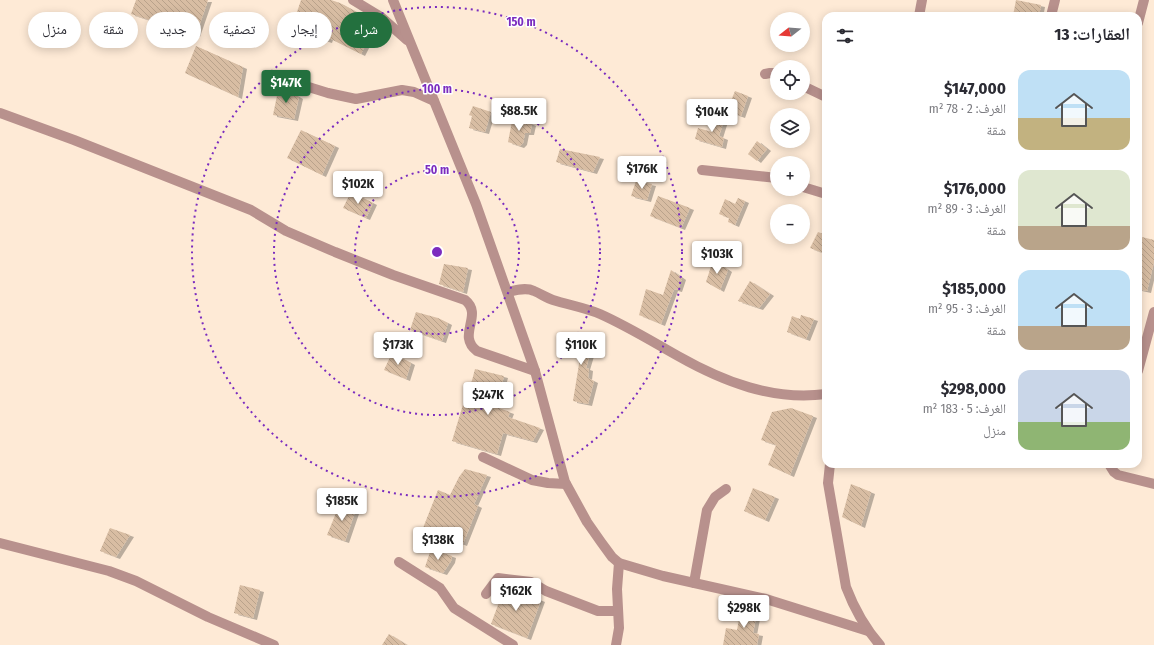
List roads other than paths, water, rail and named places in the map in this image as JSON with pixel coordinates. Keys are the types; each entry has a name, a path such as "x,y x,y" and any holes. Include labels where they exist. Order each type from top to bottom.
{"street":[{"path":"353,0 382,17 410,43"},
{"path":"393,0 476,204 508,292 535,371 566,484 587,522 612,557 619,563 663,576 766,599 868,630"},
{"path":"920,12 922,0"},
{"path":"1052,12 1055,0"},
{"path":"1141,12 1144,0"},
{"path":"765,74 770,73"},
{"path":"286,80 328,93 356,99 402,90 414,92 434,101"},
{"path":"810,89 822,95"},
{"path":"0,113 74,140 251,210 286,231 343,255 393,275 465,300 470,304 472,312 468,339 471,346 476,350 535,371"},
{"path":"702,170 770,177"},
{"path":"810,189 822,193"},
{"path":"508,292 517,290 532,290 549,299 600,314 680,357 734,383 776,395 809,396 822,394"},
{"path":"1142,356 1154,312"},
{"path":"483,456 532,480 566,484"},
{"path":"830,468 828,483 846,587 852,602 868,630 880,645"},
{"path":"1112,468 1118,475 1154,484"},
{"path":"694,583 707,510 715,497 726,489"},
{"path":"0,543 110,571 136,581 208,617 274,645"},
{"path":"399,562 440,588 454,608 513,645"},
{"path":"616,645 619,628 617,589 619,563"},
{"path":"486,594 498,578 531,582 546,591 598,611 618,611"}]}
